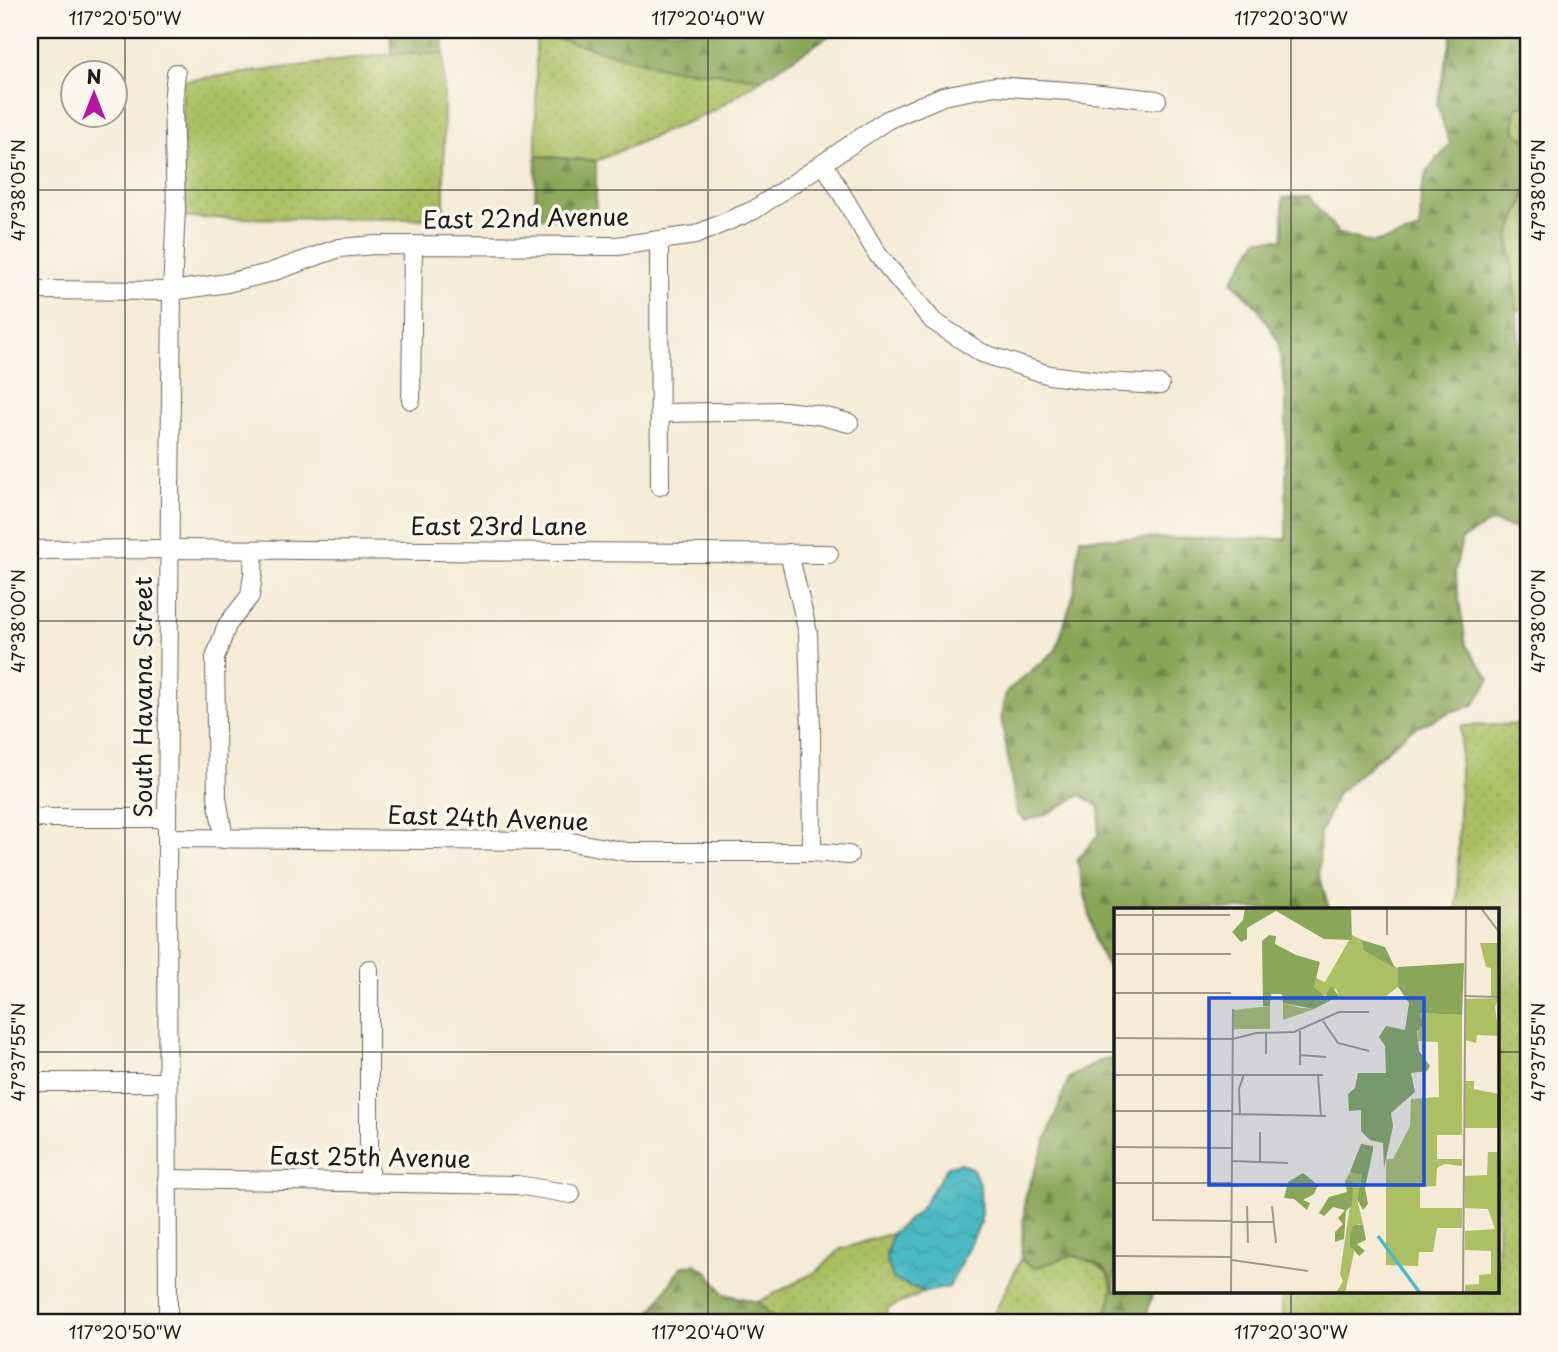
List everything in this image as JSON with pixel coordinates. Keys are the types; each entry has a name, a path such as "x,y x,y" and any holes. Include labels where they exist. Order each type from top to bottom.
{"street":[{"name":"South Havana Street","path":"168,1322 167,818 172,291 176,209 173,102 176,73"},
{"name":"East 22nd Avenue","path":"30,290 172,291 228,283 269,273 339,248 375,245 617,246 695,235 754,211 887,120 943,96 995,86 1157,100"},
{"path":"824,164 878,255 933,321 982,353 1049,375 1160,385"},
{"path":"659,240 660,486"},
{"path":"411,400 413,245"},
{"path":"660,413 785,411 818,415 849,423"},
{"name":"East 23rd Lane","path":"30,550 829,554"},
{"path":"224,839 217,798 215,658 227,625 250,596 254,550"},
{"path":"789,553 808,634 812,852"},
{"path":"30,818 167,818"},
{"name":"East 24th Avenue","path":"167,838 566,841 628,852 812,852 849,855"},
{"path":"369,969 369,1182"},
{"path":"30,1082 167,1082"},
{"name":"East 25th Avenue","path":"167,1179 517,1185 571,1194"}],"green space":[{"path":"390,30 444,30 444,54 391,54"},
{"path":"536,30 838,30 763,78 666,68 536,33"},
{"path":"1450,30 1528,30 1528,104 1516,107 1514,131 1528,141 1528,191 1509,237 1521,381 1528,395 1528,532 1492,522 1462,539 1455,572 1466,645 1490,679 1474,705 1450,712 1409,731 1338,793 1320,833 1319,873 1329,908 1114,908 1114,973 1104,962 1096,942 1077,860 1098,835 1100,807 1081,795 1046,814 1025,821 1017,814 1001,716 1006,692 1056,650 1074,593 1080,538 1286,539 1286,393 1278,341 1258,308 1232,281 1258,239 1283,239 1283,198 1309,196 1339,234 1374,243 1420,230 1421,192 1428,170 1450,145 1437,104 1452,35"},
{"path":"536,33 666,68 763,78 713,111 596,161 536,156"},
{"path":"391,54 444,54 444,219 183,218 182,81"},
{"path":"1528,104 1528,141 1514,132 1516,107"},
{"path":"536,156 596,161 596,218 535,218"},
{"path":"1528,191 1528,310 1517,310 1509,237"},
{"path":"1528,724 1528,1322 1282,1322 1282,1292 1498,1292 1498,908 1457,908 1461,726"},
{"path":"1114,1058 1114,1292 1153,1292 1145,1322 1102,1322 1112,1288 1109,1275 1098,1265 1072,1255 1035,1268 1021,1259 1025,1197 1069,1078 1104,1059"},
{"path":"892,1233 886,1257 893,1279 925,1292 889,1308 882,1322 777,1322 758,1302 816,1272 841,1249"},
{"path":"1072,1255 1103,1269 1111,1281 1112,1295 1102,1322 990,1322 1021,1259 1035,1268"},
{"path":"695,1264 708,1272 724,1294 758,1302 777,1322 588,1322 605,1314 650,1314 681,1267"}],"water":[{"path":"960,1163 973,1169 980,1186 981,1222 949,1287 925,1292 893,1279 886,1257 892,1233 919,1211 948,1166"}]}
